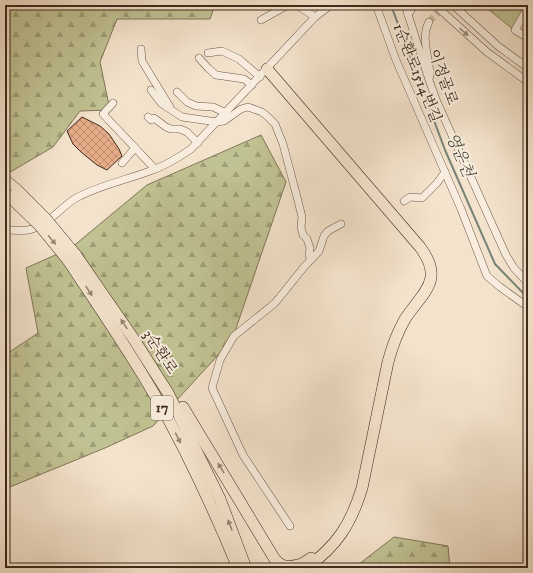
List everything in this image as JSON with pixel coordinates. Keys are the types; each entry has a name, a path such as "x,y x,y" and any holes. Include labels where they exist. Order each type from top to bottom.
{"highway":[{"path":"138,345 180,402 278,563 284,567 304,567 326,552 348,524 356,508 362,488 392,346 404,321 427,290 432,270 429,261 420,247 263,73"},
{"name":"3순환로","path":"5,180 46,219 71,256 138,345 168,393 220,499 243,566"},
{"name":"3순환로","path":"5,192 71,256 162,408 243,566"}],"street":[{"path":"261,20 288,5 298,6 315,17"},
{"path":"5,229 25,231 37,227 47,222 64,206 78,197 112,183 154,170 175,159 198,143 315,17 331,5"},
{"name":"1순환로1514번길","path":"376,5 396,60 461,209 487,276 528,307"},
{"name":"이정골로","path":"405,5 430,83 448,127 506,255 514,268 528,283"},
{"path":"408,15 414,5"},
{"path":"435,5 487,52 528,82"},
{"path":"453,5 498,46 528,68"},
{"path":"528,7 515,30 528,38"},
{"path":"430,22 426,27 425,35 430,64 430,83"},
{"path":"141,49 142,61 174,112"},
{"path":"208,53 222,51 263,73"},
{"path":"199,58 216,75 244,79 252,85"},
{"path":"150,90 162,104 182,117 217,122 224,121 241,109 248,107 262,112 274,124 283,144 298,197 302,217 301,227 303,235 307,239 310,248 309,255 311,260"},
{"path":"176,92 187,102 196,106 213,107 226,113"},
{"path":"113,103 103,114 154,170"},
{"path":"148,116 151,120 154,118 171,129 180,129 187,132 198,143"},
{"path":"122,163 135,148"},
{"path":"404,201 410,197 422,198 437,183 445,172"},
{"path":"290,526 243,455 212,388 220,360 234,336 275,303 319,251 324,236 328,231 341,224"}],"green space":[{"path":"5,5 215,5 210,19 117,19 100,62 110,110 80,111 53,147 5,175"},
{"path":"485,5 528,5 514,30"},
{"path":"261,135 286,182 232,340 153,426 105,448 5,489 5,355 38,333 26,268 71,248 147,185"},
{"path":"394,537 448,546 450,568 354,568"}],"building":[{"path":"82,117 100,126 109,134 119,149 122,156 107,170 97,165 73,144 67,131"}],"waterway":[{"name":"영운천","path":"392,8 445,150 495,264 528,298"}],"tunnel":[{"path":"429,22 445,5"}]}
